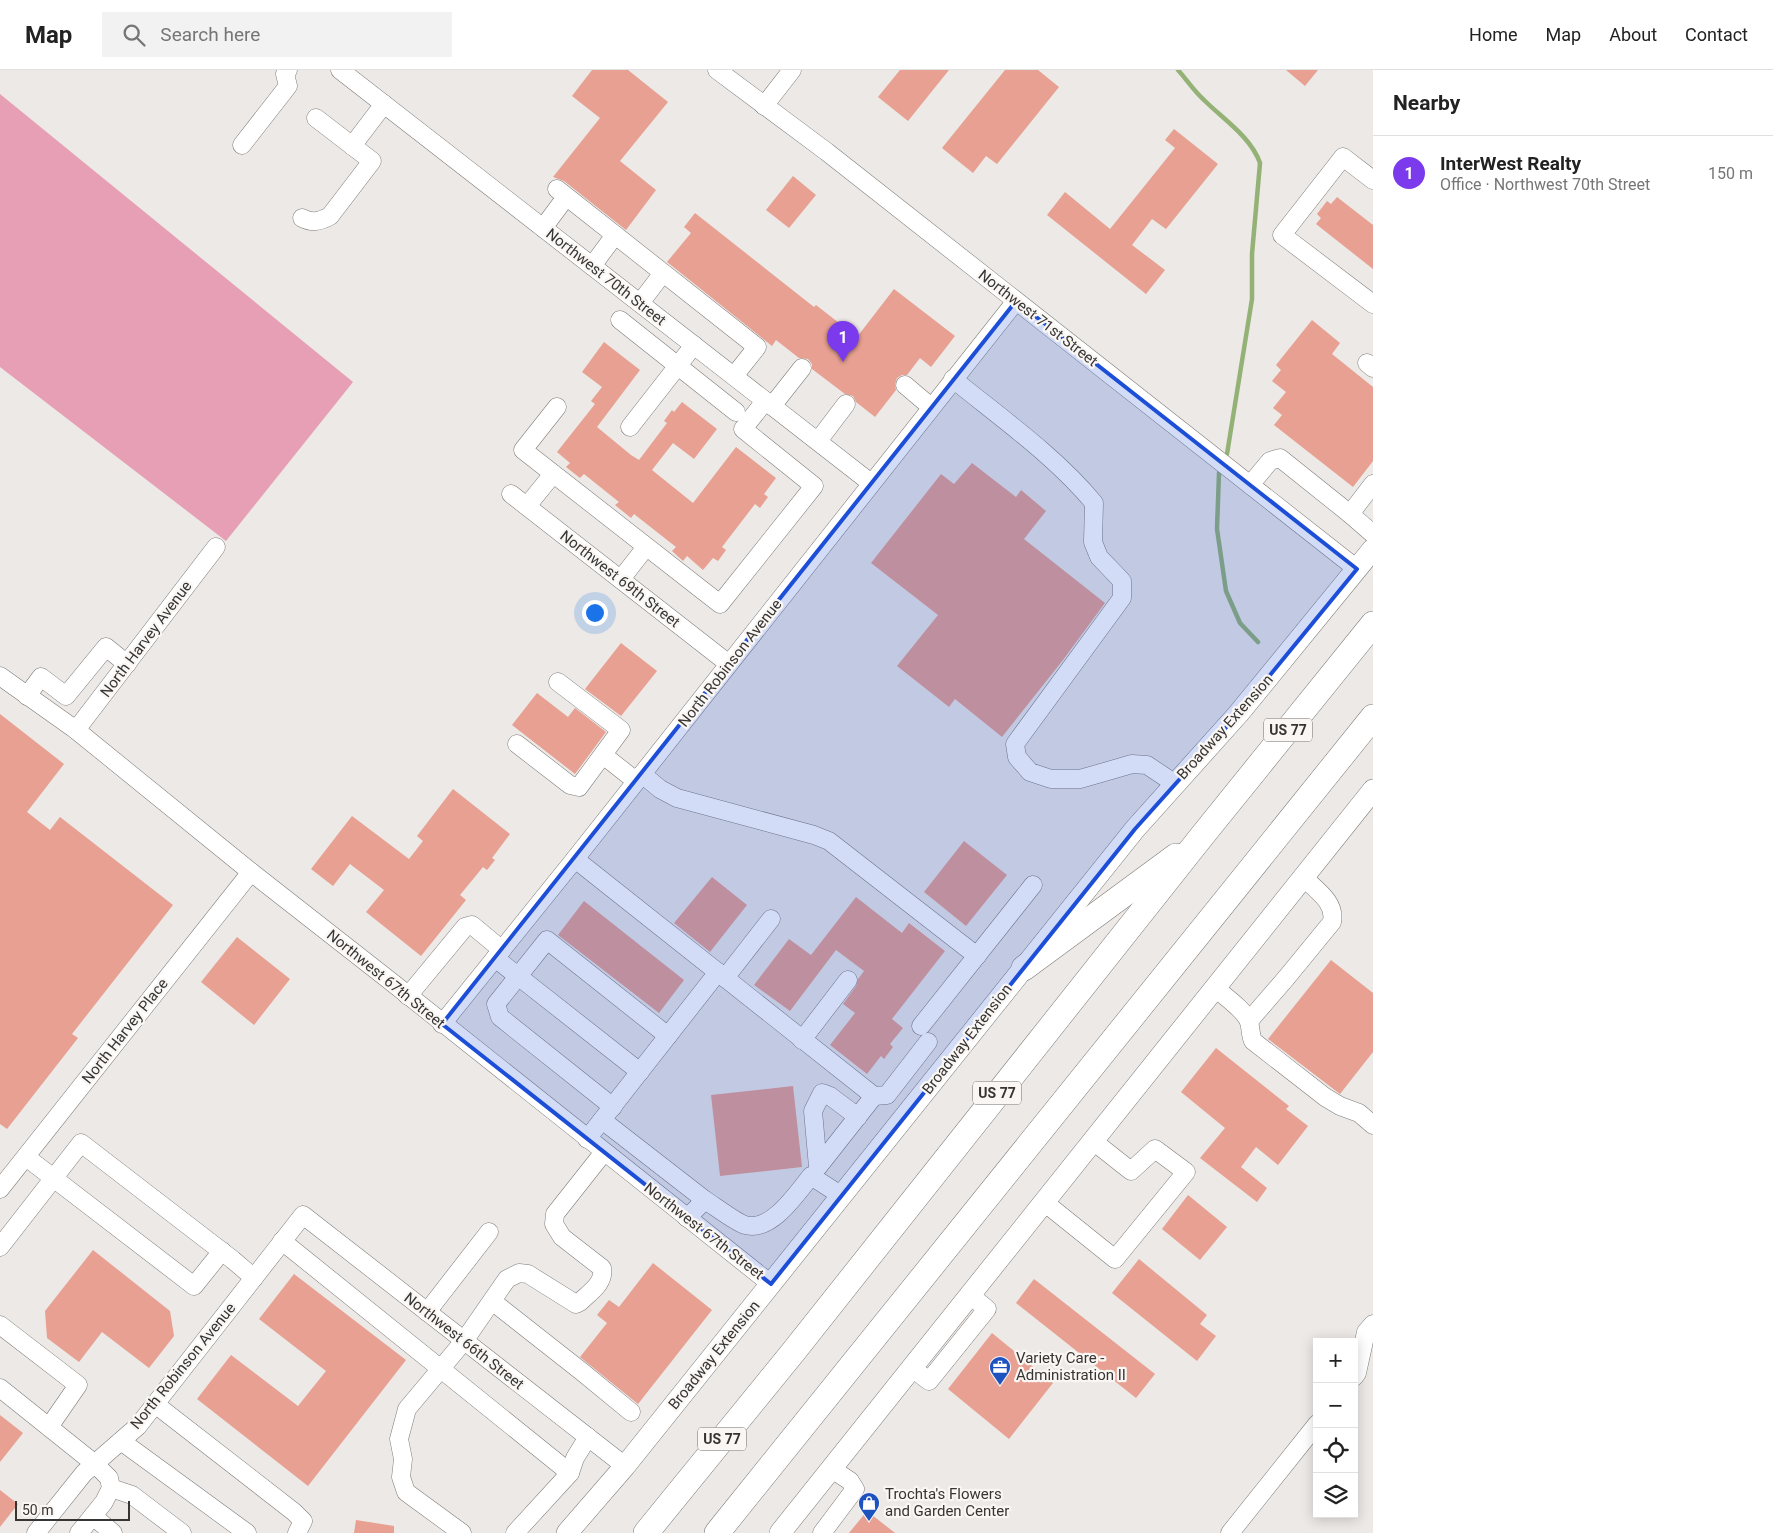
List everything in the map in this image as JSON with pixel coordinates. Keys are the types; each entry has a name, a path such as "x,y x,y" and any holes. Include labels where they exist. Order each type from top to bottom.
{"highway":[{"name":"US 77","path":"647,1531 794,1351 1202,836 1373,624"},
{"path":"717,1533 1373,717"},
{"path":"1024,968 1202,836"}],"main road":[{"name":"Broadway Extension","path":"566,1533 625,1466 1135,828 1239,712 1373,549"},
{"path":"780,1533 1373,790"}],"street":[{"path":"242,145 288,86 285,74 288,70"},
{"name":"Northwest 70th Street","path":"340,70 871,483"},
{"name":"Northwest 71st Street","path":"717,70 827,152 1357,569"},
{"path":"764,106 792,70"},
{"path":"352,146 384,104"},
{"path":"302,218 311,222 330,216 372,161 316,118"},
{"path":"1373,180 1344,157 1282,235 1373,304"},
{"path":"543,228 562,193 757,347 734,376"},
{"path":"592,266 615,236"},
{"path":"640,303 663,273"},
{"name":"North Robinson Avenue","path":"442,1024 575,859 1016,301"},
{"path":"620,320 736,412"},
{"path":"630,427 694,345"},
{"path":"557,407 523,450 720,604 814,486 743,429 802,368"},
{"path":"953,379 1059,466 1094,503 1093,542 1099,558 1122,581 1122,598 1015,744 1017,756 1030,772 1051,779 1080,779 1132,764 1147,765 1174,783"},
{"path":"904,386 931,407"},
{"path":"818,442 846,404"},
{"path":"1250,485 1270,461 1280,458 1373,534"},
{"path":"527,506 553,474"},
{"path":"1350,514 1373,484"},
{"name":"Northwest 69th Street","path":"511,494 729,664"},
{"name":"North Harvey Avenue","path":"76,730 216,547"},
{"path":"621,579 646,547"},
{"path":"27,696 42,677 66,696 106,647 127,664"},
{"name":"Northwest 67th Street","path":"0,676 76,730 251,872 771,1284"},
{"path":"517,744 570,785 579,787 621,730 558,682"},
{"path":"603,755 639,778 677,798 814,835 829,841 977,956"},
{"path":"575,859 874,1096 887,1095 977,956 1033,885"},
{"name":"North Harvey Place","path":"0,1189 251,872"},
{"path":"1249,1021 1332,922 1333,908 1303,877"},
{"path":"587,1139 668,1036 771,919"},
{"path":"408,996 465,926 472,925 518,976 640,1072"},
{"path":"613,1106 500,1017 496,1004 518,976 547,940 668,1036"},
{"path":"802,1040 848,980"},
{"path":"1215,988 1234,1004 1249,1021 1250,1036 1253,1041 1325,1097 1340,1106 1358,1113 1373,1125"},
{"path":"842,1196 814,1172 813,1111 822,1093 830,1096 858,1117"},
{"path":"602,1120 705,1200 745,1226 760,1225 782,1212 874,1096"},
{"path":"1044,1202 1115,1259 1186,1172 1154,1149 1131,1171 1093,1141"},
{"path":"0,1247 81,1143 222,1251 254,1278"},
{"path":"462,1533 406,1492 401,1477 403,1458 398,1439 407,1409 464,1340 507,1279 519,1273 528,1274 576,1304 600,1284 603,1275 602,1268 562,1237 554,1224 555,1214 604,1152"},
{"path":"26,1157 194,1286 222,1251"},
{"path":"687,1218 705,1200"},
{"name":"North Robinson Avenue","path":"36,1533 84,1473 138,1426 303,1215"},
{"name":"Northwest 66th Street","path":"303,1215 625,1466"},
{"path":"427,1312 489,1232"},
{"path":"282,1242 570,1473"},
{"path":"492,1301 631,1412"},
{"path":"0,1324 78,1385 49,1427"},
{"path":"1358,1368 1366,1332 1373,1324"},
{"path":"0,1388 95,1464 109,1478 111,1488 104,1502 80,1533"},
{"path":"155,1404 294,1512 303,1522 297,1533"},
{"path":"1230,1533 1314,1428"},
{"path":"515,1533 570,1473 575,1458 588,1437"},
{"path":"121,1441 247,1533"},
{"path":"822,1533 855,1489 850,1481 832,1469"},
{"path":"111,1488 132,1495 182,1533"},
{"path":"93,1516 113,1533"}],"highlighted area":[{"path":"1016,301 1357,569 1239,713 1135,829 771,1284 442,1024"}],"shaded area":[{"path":"0,94 353,382 226,541 0,367"}],"building":[{"path":"592,70 628,70 668,102 620,161 656,190 626,230 564,181 553,177 600,118 572,96"},
{"path":"900,70 949,70 908,121 878,97"},
{"path":"1005,70 1038,70 1059,87 997,164 986,156 973,173 942,148"},
{"path":"1286,70 1318,70 1305,86"},
{"path":"1174,129 1218,164 1166,229 1152,219 1132,245 1165,270 1146,294 1047,215 1065,192 1110,229 1175,148 1165,140"},
{"path":"793,176 816,195 789,228 766,210"},
{"path":"1337,197 1373,225 1373,269 1316,224 1321,218 1317,214 1327,201 1331,204"},
{"path":"695,213 814,307 816,305 857,337 894,289 955,336 931,367 920,358 907,375 897,378 896,390 875,417 856,402 853,396 845,394 812,369 812,364 808,359 799,358 776,340 772,346 667,262 691,233 684,227"},
{"path":"1312,320 1340,343 1332,354 1373,387 1373,461 1353,487 1274,425 1282,415 1273,408 1286,392 1272,381 1281,370 1276,365"},
{"path":"604,342 640,370 597,427 631,455 639,460 667,423 664,421 672,410 674,412 682,402 717,429 694,459 673,443 652,470 693,503 736,447 776,478 764,494 768,497 760,508 755,504 722,547 726,550 718,561 713,558 703,570 687,556 683,561 672,551 676,547 634,514 631,518 615,505 619,502 584,474 580,478 566,467 570,463 557,452 595,404 591,401 602,387 582,372"},
{"path":"972,463 1016,497 1021,490 1046,511 1024,539 1105,603 1002,737 955,699 949,707 897,666 938,615 871,563 941,474 954,484"},
{"path":"621,643 657,671 621,716 585,689"},
{"path":"537,693 568,717 575,708 606,732 575,774 512,725"},
{"path":"0,714 64,764 27,812 50,830 60,817 173,905 72,1034 78,1038 7,1129 0,1124"},
{"path":"453,789 510,834 492,858 495,860 487,870 483,867 460,895 466,900 421,956 366,912 384,890 350,864 333,886 311,869 352,816 409,859 423,841 417,836"},
{"path":"964,841 1007,875 966,926 924,892"},
{"path":"712,877 747,905 710,952 674,923"},
{"path":"856,897 902,933 909,923 945,951 892,1019 903,1028 890,1044 893,1047 884,1059 881,1056 867,1074 830,1045 855,1013 843,1004 864,971 836,950 790,1011 754,985 789,939 811,955"},
{"path":"584,901 684,980 659,1013 558,935"},
{"path":"237,937 290,979 254,1025 201,982"},
{"path":"1331,960 1373,993 1373,1052 1340,1094 1268,1039"},
{"path":"1216,1048 1289,1106 1286,1109 1308,1126 1278,1165 1256,1147 1241,1167 1267,1188 1257,1202 1200,1158 1225,1128 1181,1092"},
{"path":"793,1086 802,1167 720,1176 711,1095"},
{"path":"1188,1195 1227,1227 1200,1260 1162,1229"},
{"path":"93,1250 170,1311 174,1336 149,1368 102,1332 79,1362 47,1338 45,1311"},
{"path":"1139,1259 1207,1315 1200,1324 1216,1336 1197,1361 1112,1293"},
{"path":"653,1263 712,1310 638,1404 580,1357 607,1323 597,1315 609,1300 619,1307"},
{"path":"294,1274 406,1360 308,1486 197,1399 231,1355 298,1406 326,1371 259,1319"},
{"path":"1034,1279 1155,1374 1136,1398 1016,1303"},
{"name":"Variety Care - Administration II","path":"992,1333 1053,1383 1009,1439 948,1389"},
{"path":"0,1415 23,1433 0,1462"},
{"path":"0,1490 18,1504 0,1527"},
{"name":"Trochta's Flowers and Garden Center","path":"867,1511 895,1533 849,1533"},
{"path":"356,1520 394,1526 394,1533 354,1533"}],"waterway":[{"path":"1178,70 1200,97 1236,129 1250,145 1260,163 1252,254 1252,299 1227,454"},
{"path":"1219,473 1217,529 1226,591 1240,623 1258,642"}],"place":[{"name":"InterWest Realty","path":"843,362"},
{"name":"Variety Care - Administration II","path":"1000,1386"},
{"name":"Trochta's Flowers and Garden Center","path":"869,1522"}]}
